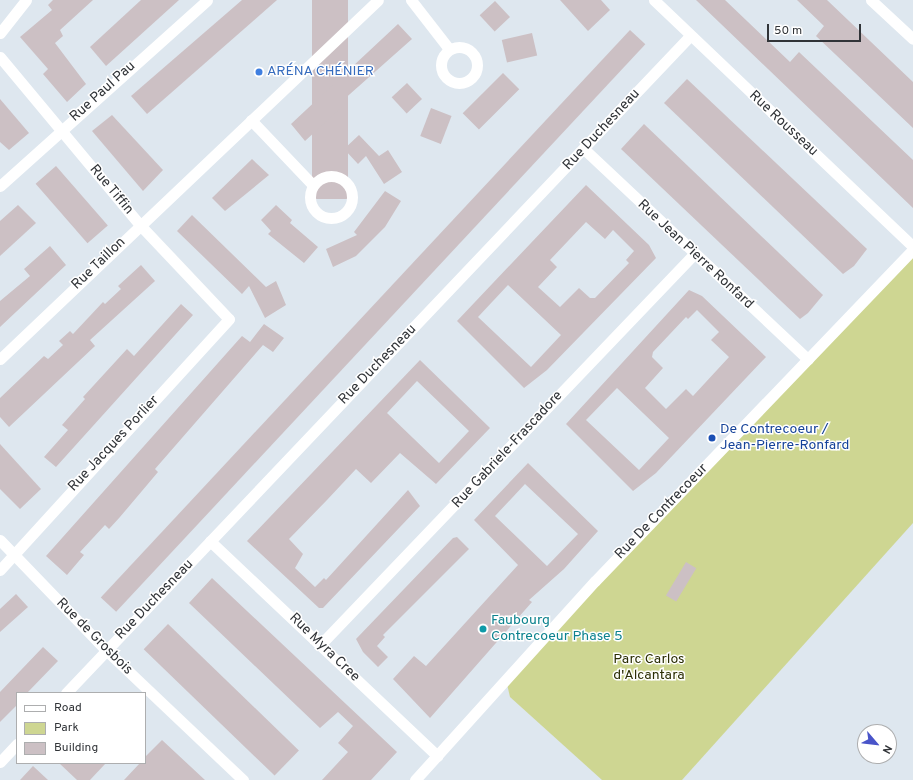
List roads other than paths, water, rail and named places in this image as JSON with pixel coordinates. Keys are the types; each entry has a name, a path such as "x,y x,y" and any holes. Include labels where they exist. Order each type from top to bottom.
{"street":[{"path":"0,33 26,0"},
{"name":"Rue Paul Pau","path":"0,186 207,0"},
{"name":"Rue Taillon","path":"0,359 378,0"},
{"path":"411,0 449,49"},
{"name":"Rue Rousseau","path":"654,0 913,248"},
{"path":"871,0 911,34"},
{"name":"Rue Duchesneau","path":"67,692 690,36"},
{"name":"Rue Tiffin","path":"0,57 140,225 229,319"},
{"path":"251,120 313,185"},
{"name":"Rue Jean Pierre Ronfard","path":"584,149 694,254 808,359"},
{"name":"Rue De Contrecoeur","path":"415,780 595,582 913,248"},
{"name":"Rue Gabriele-Frascadore","path":"320,644 694,254"},
{"name":"Rue Jacques Porlier","path":"0,570 12,554 229,319"},
{"name":"Rue de Grosbois","path":"0,540 106,650 243,780"},
{"name":"Rue Myra Cree","path":"210,541 437,756"},
{"path":"0,762 16,745"}],"place":[{"name":"ARÉNA CHÉNIER","path":"259,72"},
{"name":"De Contrecoeur / Jean-Pierre-Ronfard","path":"712,438"},
{"name":"Faubourg Contrecoeur Phase 5","path":"483,629"}],"park label":[{"name":"Parc Carlos d'Alcantara","path":"649,668"}]}
